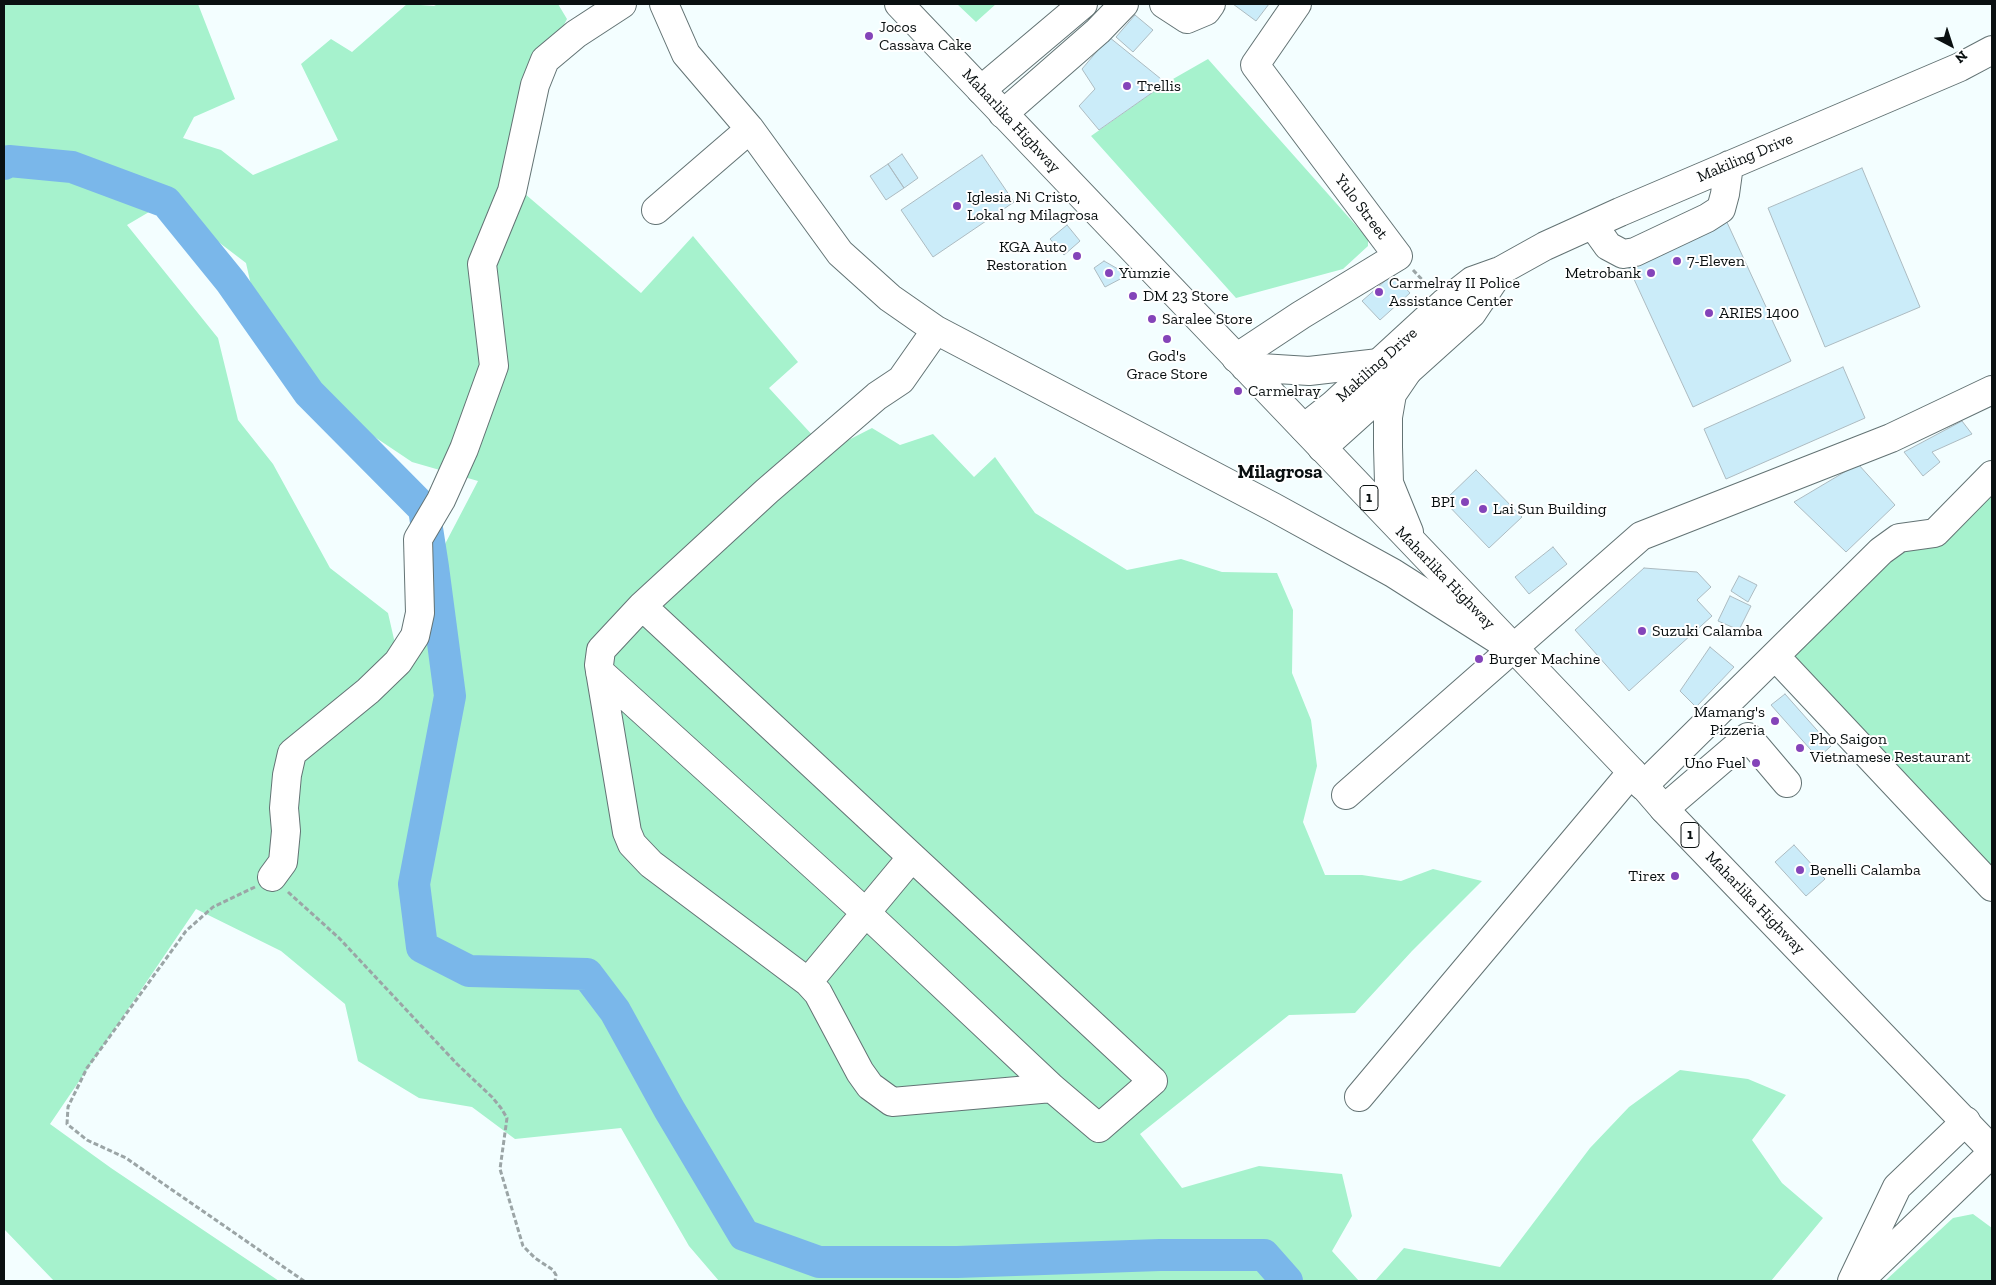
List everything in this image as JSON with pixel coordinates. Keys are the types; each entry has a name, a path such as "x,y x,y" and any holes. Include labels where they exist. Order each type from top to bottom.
{"main road":[{"path":"272,877 283,862 286,831 284,808 292,752 368,691 398,662 414,636 420,613 418,539 441,500 464,449 494,366 482,264 512,191 535,85 545,60 576,34 622,4"},
{"path":"664,4 686,54 750,129 840,253 890,298 936,330 1274,507 1392,573 1514,650"},
{"name":"Maharlika Highway","path":"899,4 1664,809 1966,1121 1992,1151"},
{"path":"981,90 1083,4"},
{"path":"1003,114 1098,31 1124,4"},
{"path":"1164,4 1187,19 1206,11 1212,4"},
{"name":"Yulo Street","path":"1240,362 1301,314 1398,256 1255,65 1297,4"},
{"name":"Makiling Drive","path":"1304,428 1444,303 1472,281 1500,271 1545,246 1729,165 1960,67 1992,50"},
{"path":"656,210 750,129"},
{"path":"1593,225 1608,246 1623,254 1635,252 1707,218 1721,209 1729,165"},
{"name":"Makiling Drive","path":"1322,448 1472,313 1500,271"},
{"path":"936,330 901,380 877,396 767,491 642,606 601,650 600,672 627,832 632,844 651,864 808,982 818,993 860,1072 870,1086 892,1102 1052,1088"},
{"path":"1240,362 1309,371 1379,363"},
{"path":"1407,372 1392,394 1388,417 1389,483 1415,547"},
{"path":"1346,796 1514,650 1640,536 1891,438 1992,390"},
{"path":"1359,1097 1637,779 1775,656 1881,551 1899,538 1935,533 1992,475"},
{"path":"600,672 865,912 1052,1088 1099,1128 1153,1081 642,606"},
{"path":"1775,656 1992,886"},
{"path":"1664,809 1748,737 1787,783"},
{"path":"808,982 912,857"},
{"path":"1852,1281 1897,1187 1966,1121"},
{"path":"1859,1281 1992,1151"}],"path":[{"path":"1398,256 1444,303"},
{"path":"304,1281 126,1158 87,1140 67,1124 68,1107 87,1068 186,931 213,907 248,891 272,877 339,938 457,1064 492,1097 500,1108 507,1118 500,1169 523,1246 535,1258 553,1270 556,1275 555,1281"}],"green space":[{"path":"4,4 198,4 235,99 194,117 183,138 221,150 253,175 338,140 301,64 331,39 352,52 407,4 434,6 438,4 558,4 567,19 514,122 504,176 641,293 693,236 798,362 769,388 827,451 872,428 900,445 933,434 974,477 995,457 1035,513 1127,570 1181,559 1222,572 1277,573 1293,610 1292,673 1311,720 1317,766 1303,822 1325,875 1362,875 1401,881 1433,869 1482,881 1412,951 1355,1013 1289,1015 1140,1134 1182,1188 1259,1166 1342,1174 1352,1216 1332,1251 1359,1281 719,1281 689,1246 621,1128 515,1139 472,1107 419,1098 358,1061 345,1004 281,951 196,909 50,1124 111,1168 279,1281 54,1281 4,1229","holes":["166,202 246,263 259,321 309,393 412,462 478,481 433,567 399,661 388,613 330,568 273,464 238,420 218,338 127,225"]},
{"path":"957,4 996,4 976,22"},
{"path":"1208,59 1368,239 1368,246 1343,269 1236,298 1091,136 1166,83"},
{"path":"1992,472 1992,881 1780,658 1911,538"},
{"path":"1680,1070 1748,1079 1786,1095 1752,1140 1782,1183 1823,1218 1771,1281 1375,1281 1404,1248 1500,1267 1590,1148 1629,1107"},
{"path":"1973,1214 1992,1228 1992,1281 1885,1281 1953,1218"}],"building":[{"path":"1233,4 1269,4 1256,21"},
{"path":"1135,15 1153,30 1133,52 1116,37"},
{"name":"Trellis","path":"1109,37 1166,83 1099,130 1079,106 1095,89 1082,69"},
{"path":"902,154 918,178 904,188 888,164"},
{"name":"Iglesia Ni Cristo, Lokal ng Milagrosa","path":"982,155 1014,202 933,257 901,210"},
{"path":"888,164 904,188 886,200 870,176"},
{"path":"1862,168 1920,307 1825,347 1768,208"},
{"name":"ARIES 1400","path":"1725,218 1791,361 1693,407 1627,264"},
{"path":"1067,225 1080,241 1064,255 1050,239"},
{"name":"Yumzie","path":"1104,261 1118,269 1124,277 1105,287 1094,268"},
{"path":"1393,274 1410,293 1380,320 1362,301"},
{"path":"1843,367 1865,418 1726,479 1704,429"},
{"path":"1962,421 1972,434 1932,452 1940,462 1923,476 1904,452"},
{"path":"1858,464 1895,505 1846,552 1794,502"},
{"name":"Lai Sun Building","path":"1476,470 1522,517 1489,548 1444,501"},
{"path":"1553,547 1567,564 1529,594 1515,577"},
{"path":"1644,568 1697,572 1711,587 1697,600 1712,616 1629,691 1575,630"},
{"path":"1739,576 1757,585 1748,602 1731,591"},
{"path":"1730,596 1751,606 1739,630 1718,621"},
{"path":"1710,647 1734,667 1696,707 1680,691"},
{"path":"1785,694 1831,746 1818,758 1771,705"},
{"name":"Benelli Calamba","path":"1794,845 1825,879 1806,896 1775,862"}],"waterway":[{"path":"4,164 9,161 72,167 166,202 231,282 309,393 424,509 450,696 414,884 422,947 469,971 587,974 615,1011 669,1109 744,1235 819,1262 957,1262 1160,1255 1264,1255 1287,1281"}],"place":[{"name":"Jocos Cassava Cake","path":"869,36"},
{"name":"Trellis","path":"1127,86"},
{"name":"Iglesia Ni Cristo, Lokal ng Milagrosa","path":"957,206"},
{"name":"KGA Auto Restoration","path":"1077,256"},
{"name":"7-Eleven","path":"1677,261"},
{"name":"Yumzie","path":"1109,273"},
{"name":"Metrobank","path":"1651,273"},
{"name":"Carmelray II Police Assistance Center","path":"1379,292"},
{"name":"DM 23 Store","path":"1133,296"},
{"name":"ARIES 1400","path":"1709,313"},
{"name":"Saralee Store","path":"1152,319"},
{"name":"God's Grace Store","path":"1167,339"},
{"name":"Carmelray","path":"1238,391"},
{"name":"BPI","path":"1465,502"},
{"name":"Lai Sun Building","path":"1483,509"},
{"name":"Suzuki Calamba","path":"1642,631"},
{"name":"Burger Machine","path":"1479,659"},
{"name":"Mamang's Pizzeria","path":"1775,721"},
{"name":"Pho Saigon Vietnamese Restaurant","path":"1800,748"},
{"name":"Uno Fuel","path":"1756,763"},
{"name":"Benelli Calamba","path":"1800,870"},
{"name":"Tirex","path":"1675,876"}],"district":[{"name":"Milagrosa","path":"1280,473"}]}
